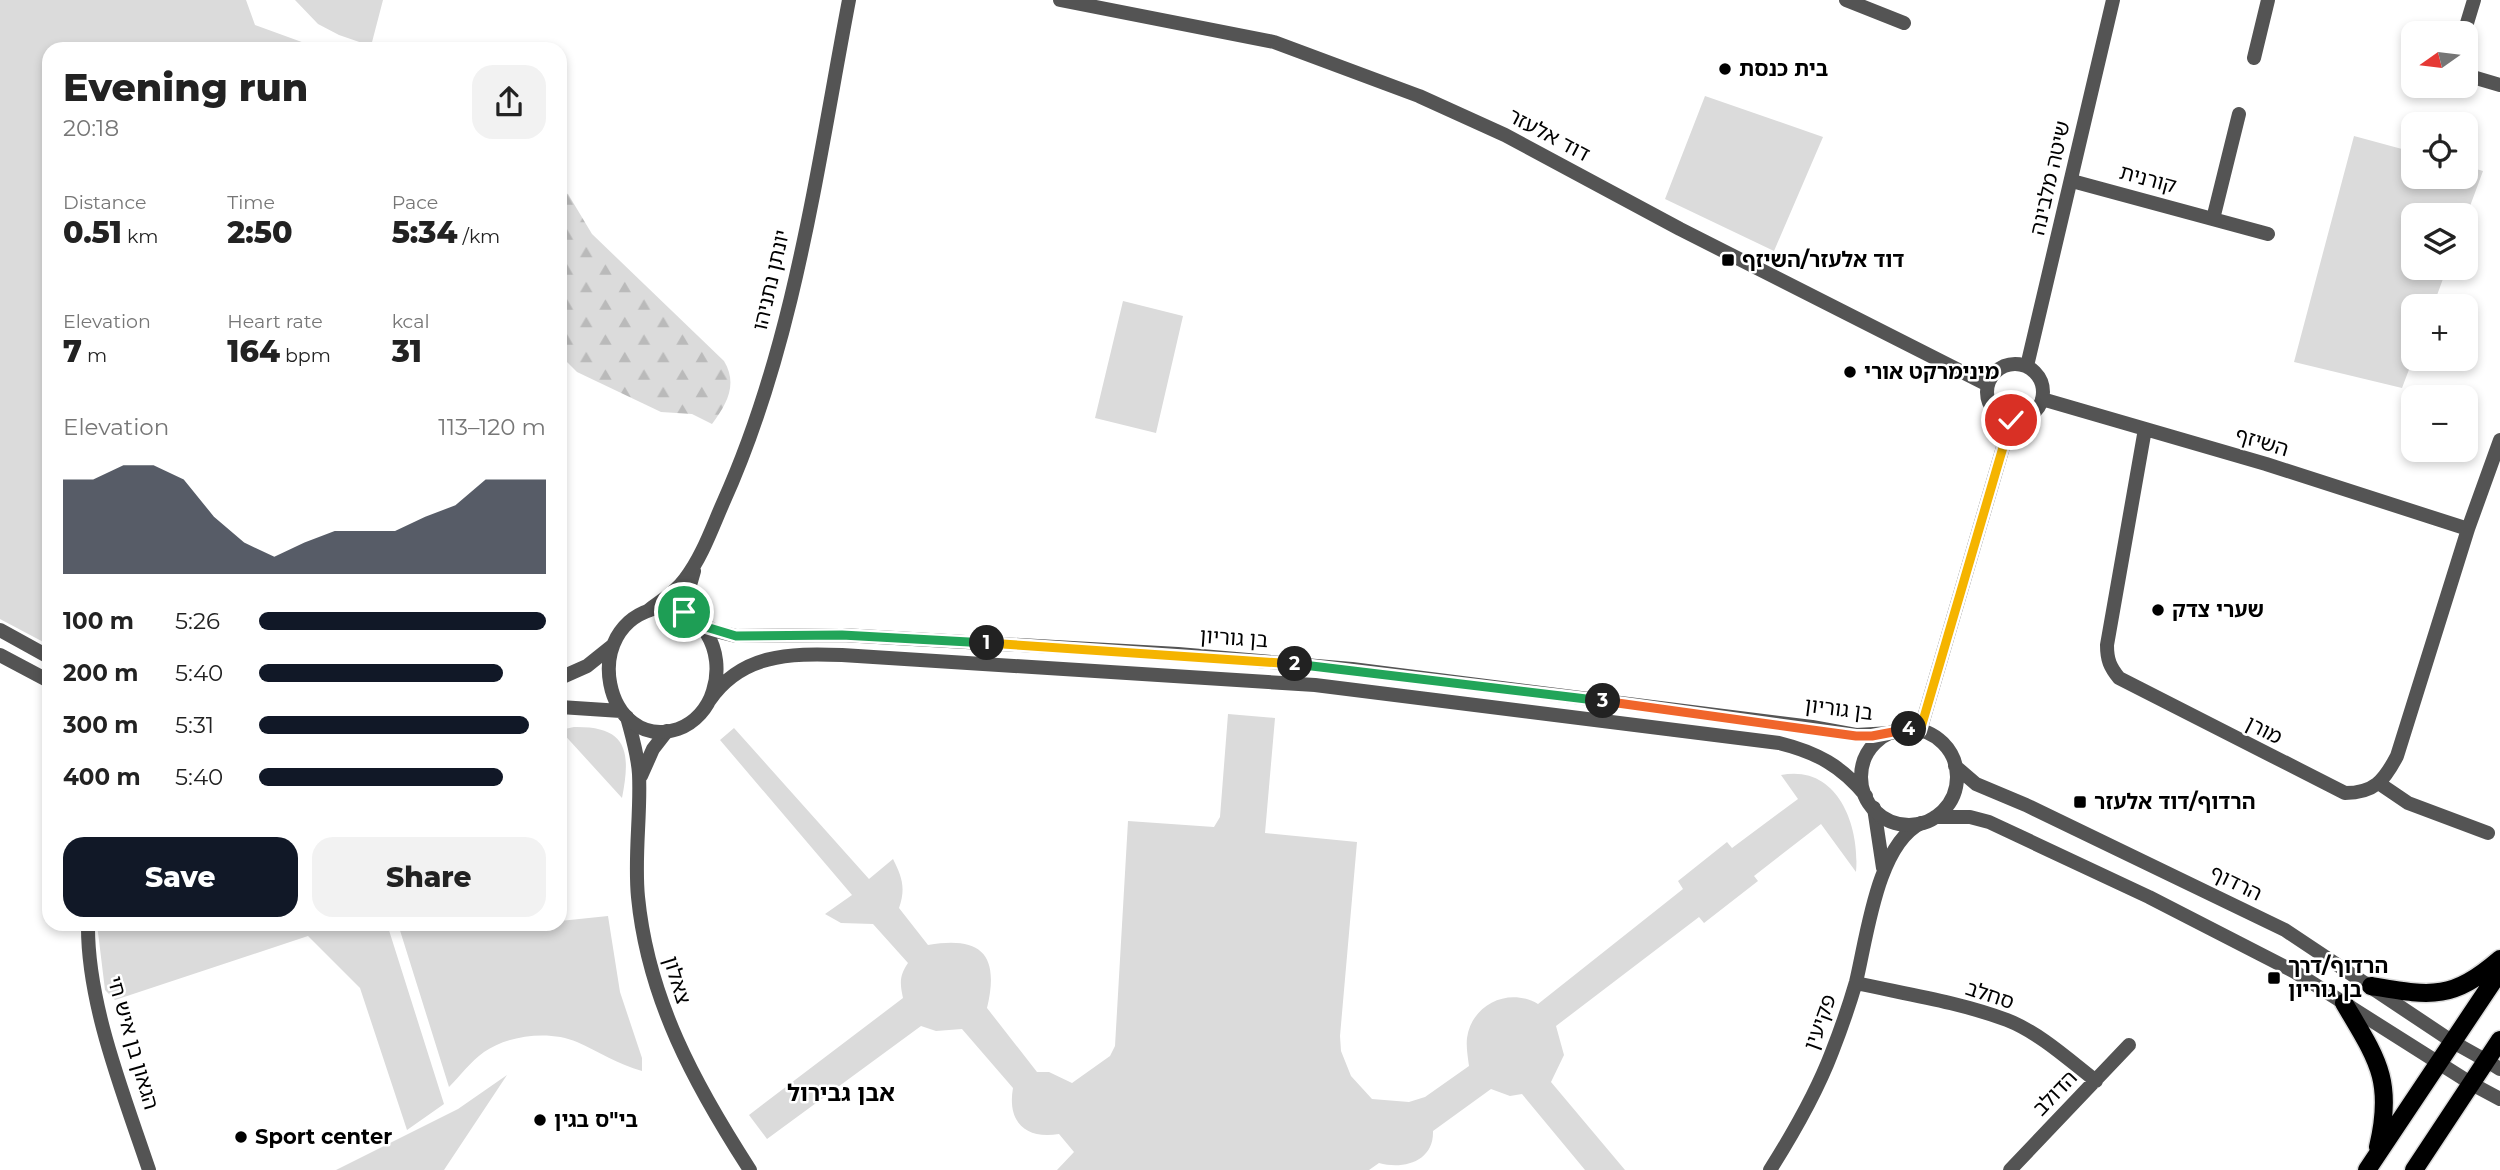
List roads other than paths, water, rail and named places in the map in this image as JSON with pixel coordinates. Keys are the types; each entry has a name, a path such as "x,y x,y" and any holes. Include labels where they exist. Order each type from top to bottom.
{"main road":[{"path":"2371,986 2419,995 2440,993 2471,981 2500,959"},
{"path":"2367,1170 2500,971"},
{"path":"2344,1003 2377,1061 2383,1079 2386,1110 2377,1153"},
{"path":"2414,1170 2473,1084 2493,1065 2500,1040"}],"street":[{"name":"יונתן נתניהו","path":"694,619 690,585 698,559 739,468 772,369 799,253 849,0"},
{"name":"דוד אלעזר","path":"1060,0 1274,43 1419,96 1505,135 1680,229 1988,385"},
{"path":"1846,0 1904,23"},
{"name":"שיטה מלבינה","path":"2027,366 2113,0"},
{"path":"2255,58 2268,0"},
{"path":"2468,21 2474,0"},
{"path":"2478,79 2500,85"},
{"path":"2213,219 2239,114"},
{"name":"קורנית","path":"2072,181 2267,234"},
{"path":"2003,366 2027,366 2041,380 2042,399 2034,413 2011,420 1994,411 1989,404 1988,385 2003,366"},
{"name":"השיזף","path":"2042,399 2468,529"},
{"path":"1920,731 2011,420"},
{"name":"מורן","path":"2145,429 2107,645 2107,659 2111,668 2119,678 2333,789 2357,793 2380,784"},
{"path":"2488,833 2408,803 2380,784 2397,756 2468,529 2500,440"},
{"name":"יונתן נתניהו","path":"649,610 676,589 698,559"},
{"path":"567,675 587,666 612,646 627,623 649,610 666,608 694,619 713,644 717,663 715,683 709,701 691,722 667,731 650,730 624,714 567,708"},
{"name":"בן גוריון","path":"694,619 736,636 842,635 1282,663 1400,675 1812,727 1856,736 1891,733"},
{"path":"0,630 42,653"},
{"path":"612,646 608,676 612,695 624,714"},
{"path":"0,655 42,677"},
{"name":"בן גוריון","path":"709,701 733,673 760,660 788,655 842,655 1211,677 1384,692 1779,743 1816,754 1835,765 1851,777 1870,802"},
{"name":"צאלון","path":"624,714 635,748 639,781 638,895 653,976 688,1066 750,1170"},
{"name":"צאלון","path":"639,781 653,749 667,731"},
{"path":"1935,817 1953,795 1955,766 1945,746 1920,731 1891,733 1878,741 1865,759 1862,781 1870,802 1891,821 1921,823 1935,817 1970,817 2014,832 2254,950 2344,1003 2439,1065 2500,1099"},
{"name":"הרדוף","path":"1955,766 1976,784 2026,805 2285,930 2453,1042 2493,1065"},
{"name":"פקיעין","path":"1870,802 1882,849 1882,877"},
{"name":"פקיעין","path":"1770,1170 1818,1086 1856,983 1882,877 1899,842 1911,828 1921,823"},
{"name":"הגאון בן איש חי","path":"88,931 91,973 105,1028 149,1170"},
{"name":"סחלב","path":"1856,983 1938,1000 2009,1021 2062,1053 2095,1082"},
{"name":"הדולב","path":"2010,1170 2129,1045"}],"place":[{"name":"בית כנסת","path":"1725,69"},
{"name":"דוד אלעזר/השיזף","path":"1728,260"},
{"name":"מינימרקט אורי","path":"1850,372"},
{"name":"שערי צדק","path":"2158,610"},
{"name":"הרדוף/דוד אלעזר","path":"2080,802"},
{"name":"הרדוף/דרך בן גוריון","path":"2274,978"},
{"name":"בי\"ס בגין","path":"540,1120"},
{"name":"Sport center","path":"241,1137"}],"district":[{"name":"אבן גבירול","path":"841,1093"}]}
